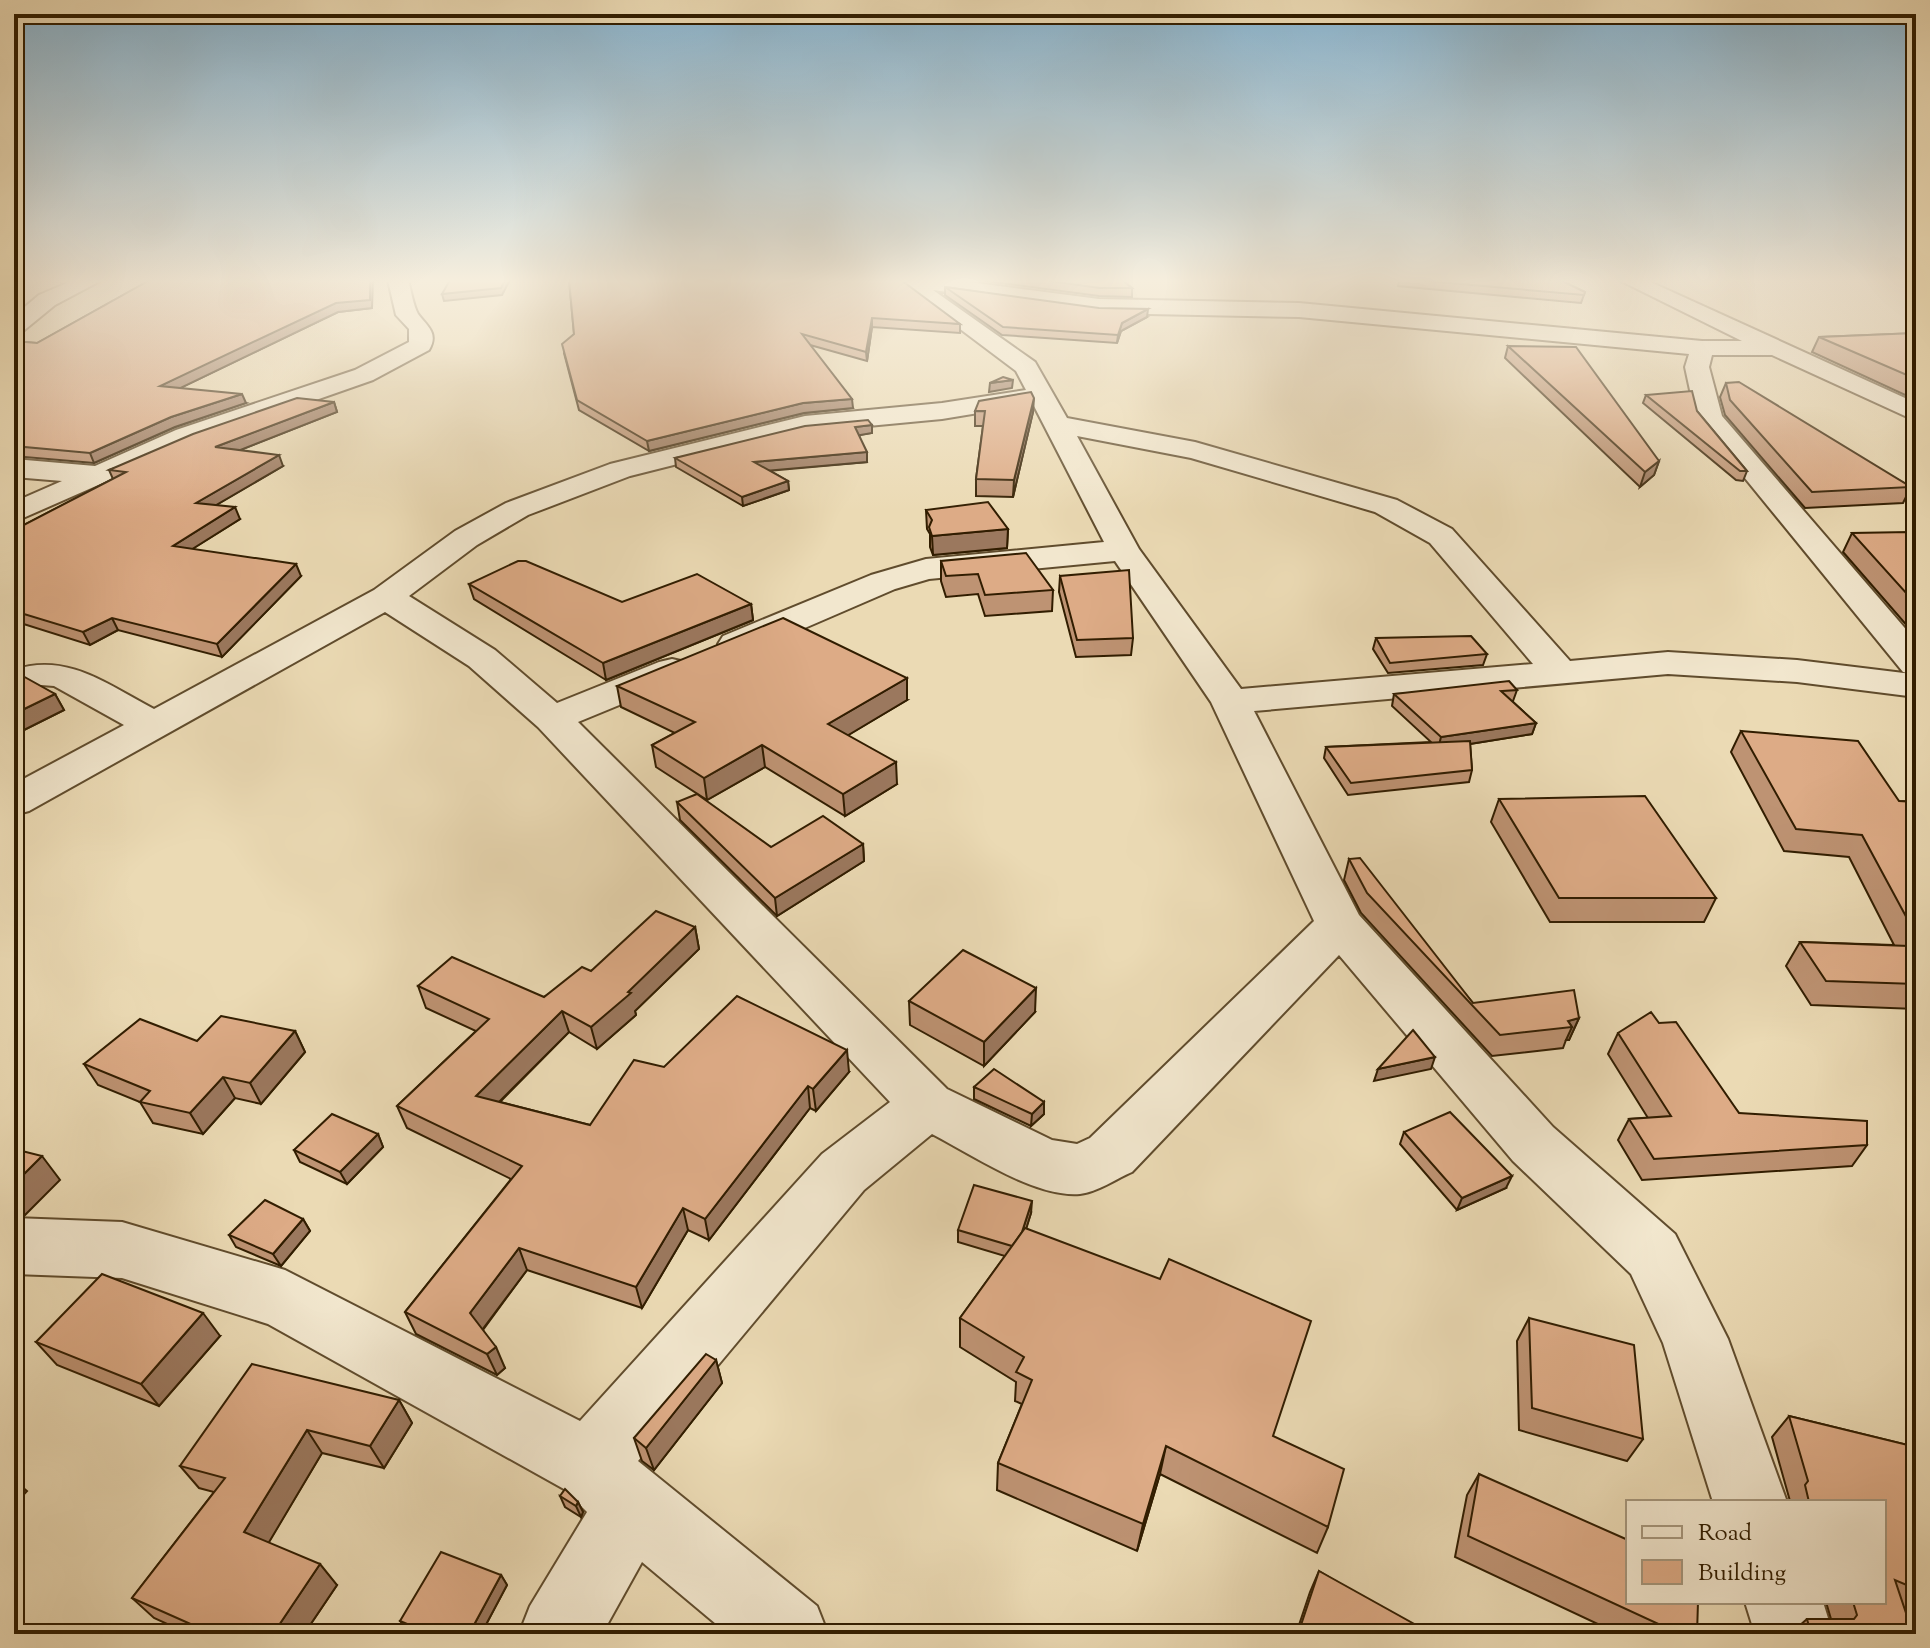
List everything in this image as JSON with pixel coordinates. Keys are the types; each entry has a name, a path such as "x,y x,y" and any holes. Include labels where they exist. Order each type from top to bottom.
{"street":[{"path":"14,513 186,436 364,375 398,357"},
{"path":"1012,357 1026,367 1124,550 1230,702 1340,924 1533,1144 1653,1254 1695,1339 1749,1500"},
{"path":"1700,357 1697,367 1709,418 1916,664"},
{"path":"1798,357 1916,413"},
{"path":"1850,380 1903,377"},
{"path":"14,802 386,597 466,538 517,509 620,470 805,424 942,411 1049,409 1386,506 1441,536 1558,670"},
{"path":"14,468 99,475"},
{"path":"552,719 897,578 926,569 1124,550"},
{"path":"386,597 482,658 552,719 927,1105 1043,1163 1080,1169 1111,1155 1340,924"},
{"path":"1230,702 1558,670 1668,663 1797,671 1916,686"},
{"path":"14,682 38,674 62,675 154,725"},
{"path":"558,1634 611,1485 843,1172 927,1105"},
{"path":"14,1246 122,1250 285,1300 611,1485 789,1634"},
{"path":"1785,1604 1794,1634"}],"building":[{"path":"14,357 222,357 160,386 242,394 171,417 90,453 14,446"},
{"path":"565,357 820,357 852,399 803,403 647,441 577,400"},
{"path":"1520,357 1583,357 1659,461 1645,472"},
{"path":"1865,357 1916,357 1916,379"},
{"path":"1003,377 1013,380 990,383"},
{"path":"1739,382 1911,487 1812,492 1730,400 1726,383"},
{"path":"1692,391 1697,411 1747,471 1740,471 1646,395"},
{"path":"1031,392 1034,398 1014,480 976,479 985,411 975,411 979,401"},
{"path":"297,398 334,402 215,447 279,455 196,503 235,507 173,546 296,564 217,644 112,618 83,632 14,611 14,530 126,472 109,470 193,434"},
{"path":"868,420 872,425 855,427 867,452 754,462 788,481 742,497 675,458 805,426"},
{"path":"988,502 1008,529 932,536 929,527 932,520 926,510"},
{"path":"1910,532 1916,536 1916,604 1852,533"},
{"path":"1026,553 1053,590 985,595 978,574 946,576 941,561"},
{"path":"518,561 526,561 622,602 697,574 751,604 603,663 469,584"},
{"path":"1129,570 1133,638 1077,640 1060,576"},
{"path":"783,618 907,678 828,724 896,762 843,794 762,745 704,778 652,745 695,722 617,686"},
{"path":"1471,636 1487,654 1390,663 1376,638"},
{"path":"21,675 55,694 14,714 14,677"},
{"path":"1509,681 1517,690 1501,691 1536,723 1441,737 1394,694"},
{"path":"1741,731 1858,741 1899,801 1916,802 1916,935 1862,835 1796,829"},
{"path":"1470,741 1472,770 1351,783 1326,747"},
{"path":"697,794 771,847 823,816 863,844 775,898 677,802"},
{"path":"1645,796 1716,898 1559,898 1499,799"},
{"path":"1360,858 1473,1003 1574,990 1579,1018 1568,1021 1572,1027 1500,1035 1367,893 1349,859"},
{"path":"656,911 695,927 628,992 631,993 591,1027 562,1011 476,1096 590,1125 634,1060 664,1067 737,996 847,1050 813,1089 808,1086 705,1219 683,1208 636,1287 519,1248 470,1313 496,1347 487,1354 405,1312 522,1166 397,1106 489,1019 418,986 452,957 544,997 582,967 591,971"},
{"path":"1800,942 1909,946 1916,955 1916,984 1826,981"},
{"path":"963,950 1036,988 984,1042 909,1001"},
{"path":"1651,1012 1659,1023 1676,1022 1739,1113 1867,1121 1867,1145 1654,1159 1629,1119 1671,1116 1618,1033"},
{"path":"221,1016 295,1031 250,1083 223,1077 190,1113 140,1102 150,1091 84,1064 140,1019 197,1041"},
{"path":"1413,1030 1435,1057 1378,1069"},
{"path":"994,1069 1044,1102 1032,1114 974,1087"},
{"path":"1450,1112 1512,1176 1462,1198 1404,1132"},
{"path":"332,1114 378,1134 340,1172 294,1150"},
{"path":"14,1149 42,1156 14,1184"},
{"path":"974,1185 1032,1201 1022,1232 1012,1246 958,1230"},
{"path":"265,1200 303,1219 273,1254 229,1235"},
{"path":"1025,1228 1160,1279 1169,1259 1311,1321 1273,1436 1344,1469 1328,1527 1166,1446 1143,1524 998,1463 1032,1380 1016,1372 1024,1357 960,1318"},
{"path":"102,1274 203,1313 141,1384 36,1342"},
{"path":"1529,1318 1634,1345 1643,1439 1532,1408"},
{"path":"706,1354 716,1360 646,1448 634,1438"},
{"path":"252,1364 399,1400 370,1446 307,1430 244,1532 320,1564 273,1634 213,1634 132,1598 225,1478 180,1466"},
{"path":"1789,1416 1916,1447 1916,1589 1895,1580 1913,1634 1811,1634 1807,1619 1854,1619 1857,1615 1854,1604 1886,1604 1886,1500 1809,1500 1805,1485 1808,1481"},
{"path":"1479,1474 1626,1539 1626,1604 1698,1604 1697,1634 1680,1634 1468,1536"},
{"path":"565,1489 578,1502 576,1506 560,1496"},
{"path":"441,1552 501,1575 469,1634 431,1634 400,1621"},
{"path":"1319,1571 1425,1630 1424,1634 1298,1634"}]}
